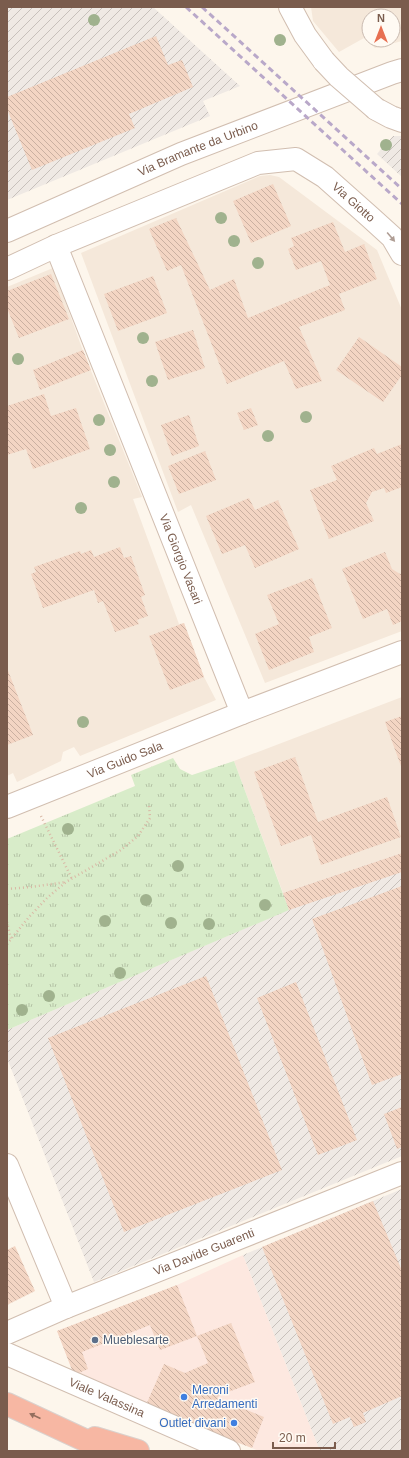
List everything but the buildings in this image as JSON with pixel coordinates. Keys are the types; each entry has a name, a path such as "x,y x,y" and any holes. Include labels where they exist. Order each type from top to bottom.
{"highway":[{"path":"7,1404 108,1451"},
{"path":"59,1427 138,1451"}],"street":[{"path":"290,7 306,35 324,61 339,77 376,109 402,121"},
{"name":"Via Bramante da Urbino","path":"7,231 181,154 397,71"},
{"name":"Via Giotto","path":"56,246 258,163 296,159 325,177 370,216 392,237 402,254"},
{"path":"7,269 56,246"},
{"name":"Via Giorgio Vasari","path":"56,246 242,713"},
{"path":"242,713 402,652"},
{"name":"Via Guido Sala","path":"7,807 242,713"},
{"path":"7,1165 66,1307"},
{"name":"Via Davide Guarenti","path":"7,1333 66,1307 402,1173"},
{"name":"Viale Valassina","path":"7,1354 229,1451"}],"path":[{"path":"29,798 38,809 72,879"},
{"path":"7,944 29,916 66,882 121,850 138,836 150,818 148,805"},
{"path":"7,889 66,882"},
{"path":"7,922 11,939"}],"shaded area":[{"path":"7,7 153,7 240,86 203,101 210,116 7,200"},
{"path":"311,7 402,7 402,41 401,8 361,8 361,40 339,52 313,21"},
{"path":"393,136 402,136 402,177 377,154"},
{"path":"270,175 279,177 377,250 402,310 402,631 265,683 191,505 178,512 81,253 260,176"},
{"path":"53,268 83,351 142,497 133,499 179,624 184,623 204,677 216,700 80,756 74,747 63,752 61,761 17,782 13,773 7,776 7,287"},
{"path":"402,697 402,853 283,893 234,761"},
{"path":"402,853 402,1156 94,1282 7,1058 7,1030 288,910 283,893"},
{"path":"402,1189 402,1451 320,1451 243,1255"},
{"path":"243,1255 320,1451 259,1451 74,1375 57,1331 177,1285"}],"green space":[{"path":"173,758 180,769 192,775 234,761 289,910 7,1030 7,839 135,786 131,775"}],"railway":[{"path":"186,7 402,204"},
{"path":"202,7 402,189"}],"place":[{"name":"Mueblesarte","path":"95,1340"},
{"name":"Meroni Arredamenti","path":"184,1397"},
{"name":"Outlet divani","path":"234,1423"}]}
